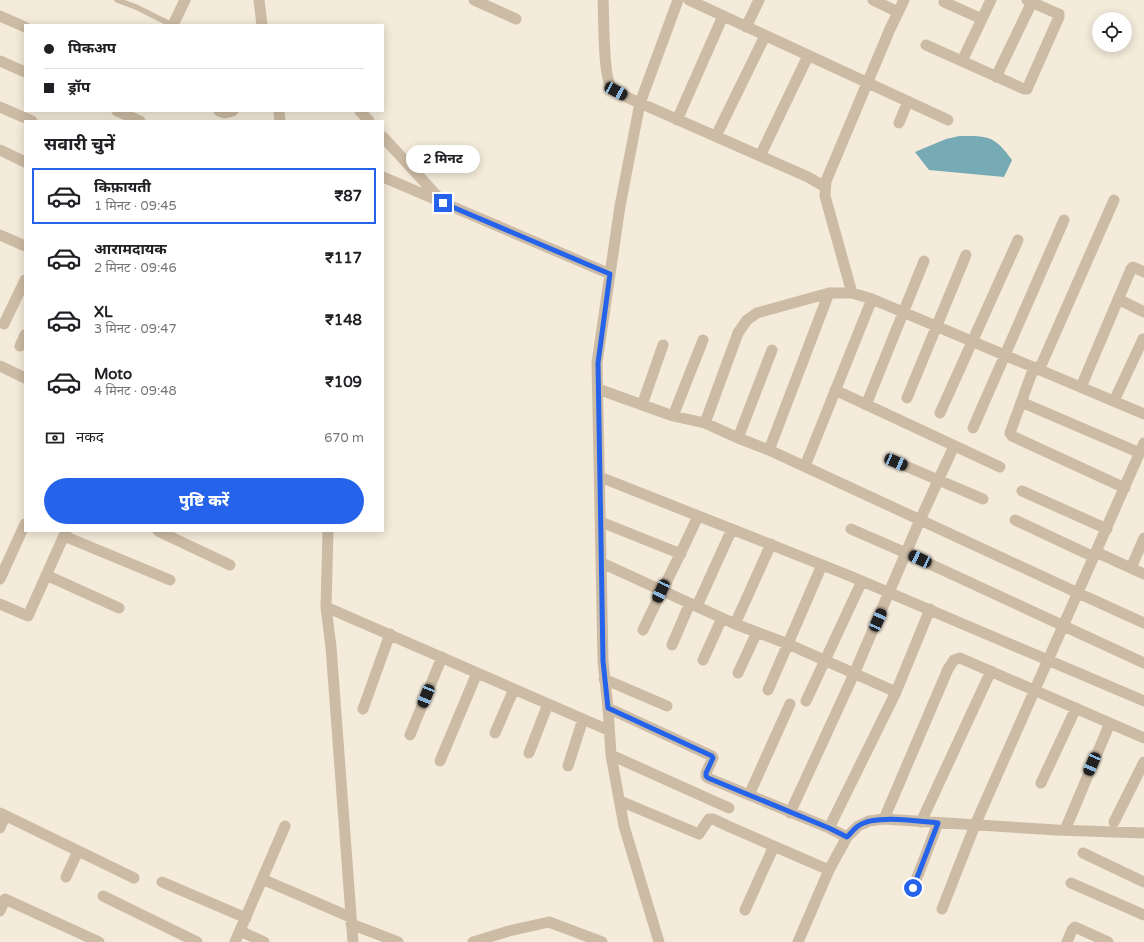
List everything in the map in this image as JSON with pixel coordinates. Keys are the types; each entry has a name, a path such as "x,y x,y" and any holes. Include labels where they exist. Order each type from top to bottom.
{"street":[{"path":"173,24 185,0"},
{"path":"259,0 262,24"},
{"path":"474,0 516,19"},
{"path":"659,942 624,826 608,730 608,708 604,679 598,363 620,206 640,103 678,0"},
{"path":"688,0 948,120"},
{"path":"746,27 759,0"},
{"path":"873,0 898,12"},
{"path":"852,293 825,196 826,181 904,0"},
{"path":"962,61 991,0"},
{"path":"602,1 607,79 610,86 616,91 640,103 808,177 825,187"},
{"path":"926,45 996,77 1027,89 1059,14 1030,1 996,77"},
{"path":"944,2 982,19"},
{"path":"0,16 24,27"},
{"path":"677,120 723,16"},
{"path":"716,136 765,36"},
{"path":"760,156 808,56"},
{"path":"0,61 24,72"},
{"path":"899,123 908,101"},
{"path":"1,109 29,120"},
{"path":"119,112 138,120"},
{"path":"361,112 368,120"},
{"path":"384,138 443,203"},
{"path":"0,150 24,162"},
{"path":"384,177 610,274"},
{"path":"1114,200 1036,368 1021,402 1010,433 1012,436 1124,488"},
{"path":"973,428 1064,220"},
{"path":"0,235 24,246"},
{"path":"940,413 1018,240"},
{"path":"906,398 966,255"},
{"path":"866,405 924,261"},
{"path":"1081,387 1133,267 1144,272"},
{"path":"4,324 24,282"},
{"path":"770,450 829,293"},
{"path":"705,423 738,333 747,320 757,313 829,293 852,293 872,299 1144,414"},
{"path":"805,466 872,299"},
{"path":"1118,299 1144,312"},
{"path":"20,346 24,337"},
{"path":"1114,401 1143,339"},
{"path":"673,416 703,340"},
{"path":"642,405 663,345"},
{"path":"738,438 772,350"},
{"path":"0,366 24,378"},
{"path":"598,389 673,416 705,423 770,450 1078,594 1144,623"},
{"path":"835,390 1000,467"},
{"path":"942,909 975,825 1142,448 1021,402"},
{"path":"790,813 854,674 920,520 954,446"},
{"path":"896,462 984,499"},
{"path":"600,477 862,581 1144,701"},
{"path":"1022,491 1107,529"},
{"path":"643,630 661,591 681,554 698,516"},
{"path":"1015,520 1144,574"},
{"path":"601,522 681,554"},
{"path":"0,579 24,526"},
{"path":"672,645 732,529"},
{"path":"851,529 1144,663"},
{"path":"160,532 230,565"},
{"path":"328,532 326,607 331,647 352,942"},
{"path":"0,604 28,616 65,533 170,580"},
{"path":"1131,568 1144,538"},
{"path":"736,624 771,544"},
{"path":"602,563 722,618 788,644 896,692"},
{"path":"768,690 822,565"},
{"path":"46,575 119,608"},
{"path":"806,701 862,581"},
{"path":"326,607 608,730"},
{"path":"829,828 896,692 930,610"},
{"path":"703,660 722,618"},
{"path":"738,673 757,632"},
{"path":"363,709 390,634"},
{"path":"410,734 442,657"},
{"path":"884,819 948,669 954,660 960,658 1144,738"},
{"path":"921,822 991,671"},
{"path":"440,761 477,673"},
{"path":"604,679 668,706"},
{"path":"495,733 514,689"},
{"path":"529,753 548,704"},
{"path":"749,795 790,704"},
{"path":"608,708 712,756 713,758 706,773 708,778 829,828 847,837"},
{"path":"1041,783 1076,708"},
{"path":"568,766 583,719"},
{"path":"1065,830 1110,723"},
{"path":"611,755 729,808"},
{"path":"1114,822 1144,762"},
{"path":"620,801 700,834 709,819 713,819 829,870"},
{"path":"0,828 3,814 134,878"},
{"path":"798,942 829,870 847,837 858,826 869,821 884,819 1065,830 1144,833"},
{"path":"913,888 938,823"},
{"path":"235,942 285,826"},
{"path":"745,910 774,846"},
{"path":"66,877 78,851"},
{"path":"1083,853 1144,882"},
{"path":"262,880 398,942"},
{"path":"162,882 246,918"},
{"path":"1071,883 1144,915"},
{"path":"103,896 197,942"},
{"path":"0,912 5,900 99,942"},
{"path":"473,942 509,931 549,922 602,942"},
{"path":"1067,942 1072,930 1075,927 1108,942"},
{"path":"240,931 264,942"}],"lane":[{"path":"116,0 136,7 171,24"}],"water":[{"path":"959,136 977,136 995,141 1012,160 1004,177 929,170 915,152 946,139"}],"route":[{"path":"443,203 610,274 598,363 603,661 608,708 712,756 713,758 706,773 708,778 829,828 847,837 858,826 869,821 884,819 938,823 913,888"}]}
